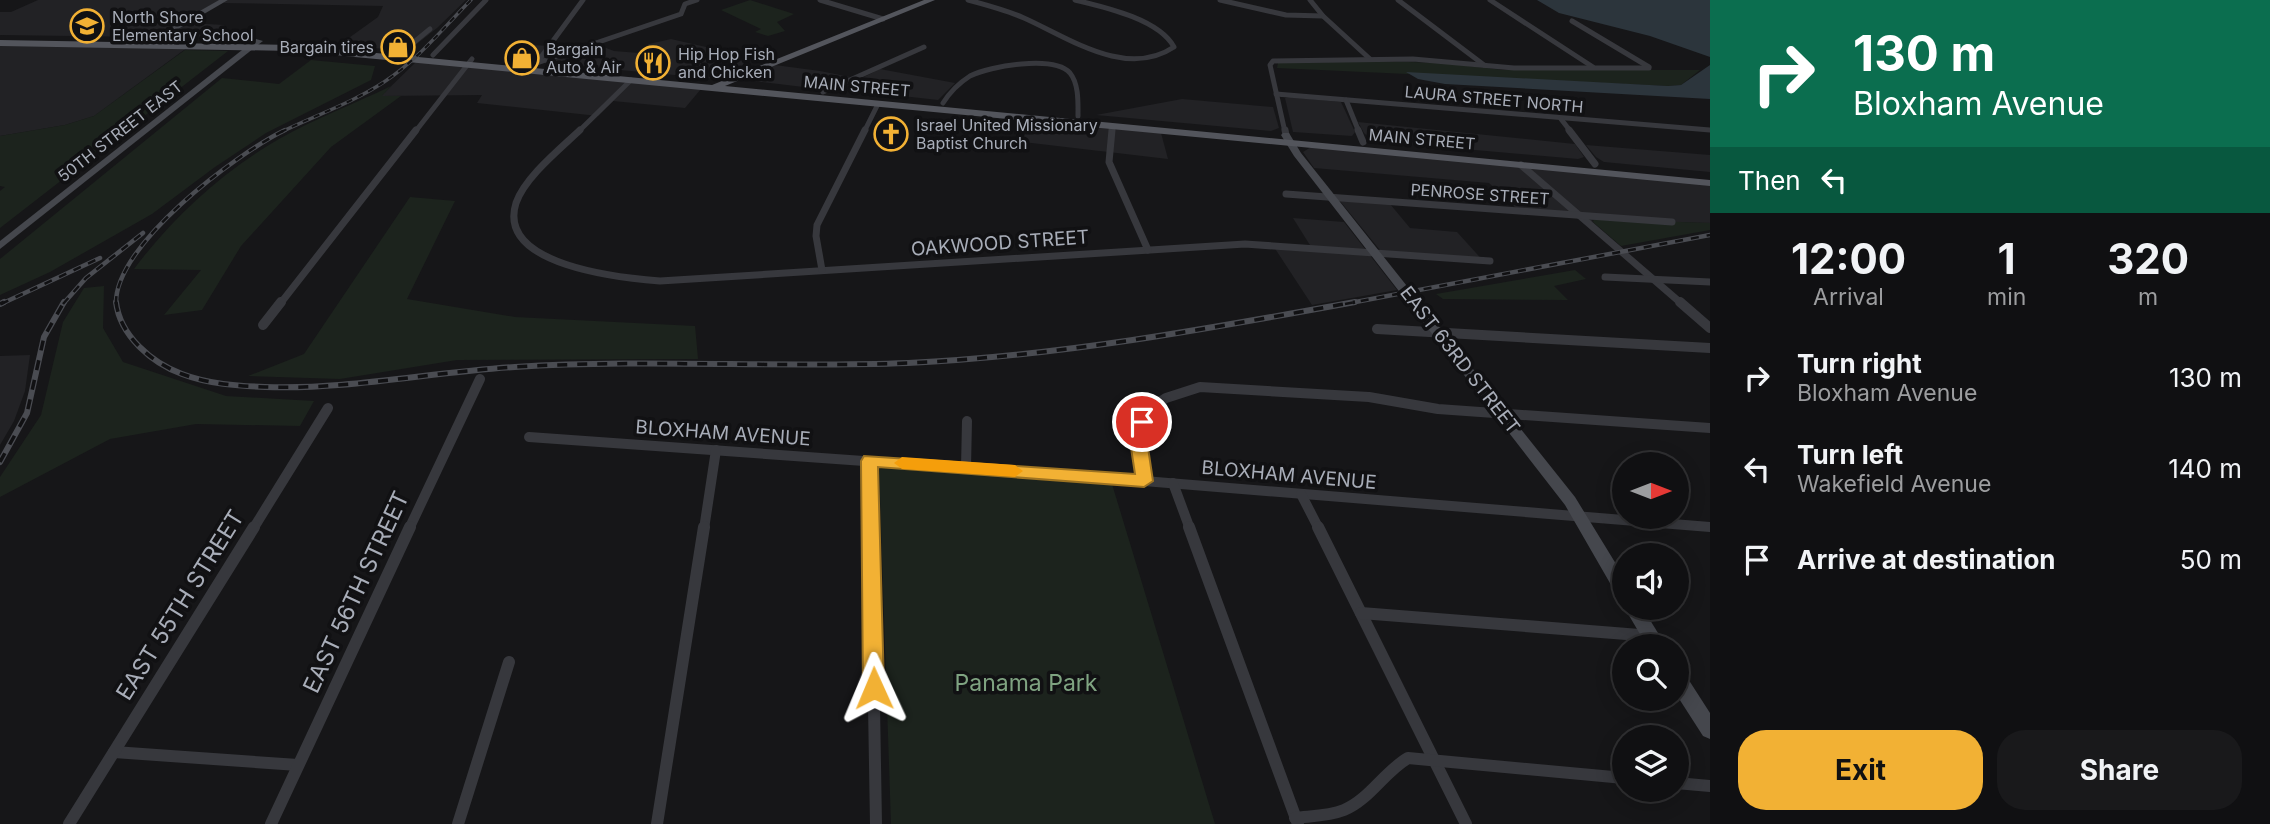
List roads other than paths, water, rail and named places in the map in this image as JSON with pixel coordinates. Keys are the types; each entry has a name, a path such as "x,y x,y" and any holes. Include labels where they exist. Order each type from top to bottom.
{"main road":[{"path":"713,88 931,0"},
{"name":"MAIN STREET","path":"0,40 255,43 402,52 469,62 536,64 1078,116 1710,183"},
{"name":"MAIN STREET","path":"255,43 1112,126 1363,142 1710,175"},
{"path":"878,104 889,102 986,107"},
{"path":"1521,165 1530,162 1652,169"}],"street":[{"path":"148,42 224,0"},
{"path":"433,55 486,0"},
{"path":"536,64 583,0"},
{"path":"536,64 681,14 685,4 697,0"},
{"path":"820,0 883,19"},
{"path":"968,0 1015,14 1073,43 1108,55 1148,58 1172,50 1173,41 1155,29 1121,14 1075,0"},
{"path":"1220,0 1286,15 1323,16"},
{"path":"1310,0 1323,16 1370,59"},
{"path":"1398,0 1484,65"},
{"path":"1490,0 1594,67"},
{"path":"1287,139 1270,65 1273,61 1428,60 1484,65 1649,68 1572,21"},
{"path":"402,52 430,29"},
{"name":"50TH STREET EAST","path":"0,246 255,43"},
{"path":"823,92 924,47"},
{"path":"263,325 469,62"},
{"path":"943,103 960,84 979,72 1045,64 1060,67 1071,74 1078,116"},
{"name":"OAKWOOD STREET","path":"631,80 525,185 514,206 514,222 531,248 561,265 582,272 660,281 1245,244 1490,261"},
{"name":"LAURA STREET NORTH","path":"1276,94 1710,130"},
{"path":"1346,100 1363,142"},
{"path":"822,270 816,236 817,225 878,104"},
{"path":"1561,119 1595,164"},
{"path":"1112,126 1109,162 1148,250"},
{"name":"EAST 63RD STREET","path":"1287,139 1570,501 1612,573"},
{"path":"1521,165 1710,328"},
{"name":"PENROSE STREET","path":"1286,194 1672,222"},
{"path":"1605,277 1710,282"},
{"path":"1377,329 1710,348"},
{"name":"EAST 56TH STREET","path":"271,824 480,379"},
{"path":"1144,481 1139,441 1142,422 1155,405 1192,388 1213,386 1369,397 1406,405 1503,414 1710,428"},
{"name":"EAST 55TH STREET","path":"69,824 328,408"},
{"path":"966,467 967,421"},
{"name":"BLOXHAM AVENUE","path":"529,437 966,467 1710,527"},
{"path":"657,824 716,450"},
{"path":"870,461 876,824"},
{"path":"1173,483 1296,821 1350,807 1364,797 1392,766 1408,758 1612,777"},
{"path":"1301,494 1466,824"},
{"path":"1361,613 1612,637"},
{"path":"458,824 509,662"},
{"path":"1689,697 1710,730"},
{"path":"114,752 298,765"},
{"path":"1689,784 1710,786"}],"railway":[{"path":"283,131 347,103 384,82 419,54 471,0"},
{"path":"116,303 121,281 135,255 156,229 209,180 283,131"},
{"path":"63,304 86,278 143,233"},
{"path":"1345,304 1710,235"},
{"path":"1,304 100,258"},
{"path":"0,304 4,302"},
{"path":"0,462 27,413 44,337 64,302"},
{"path":"116,303 124,326 139,347 171,369 223,384 296,387 515,367 859,364 964,359 1133,340 1355,302"}],"place":[{"name":"North Shore Elementary School","path":"87,26"},
{"name":"Bargain tires","path":"398,47"},
{"name":"Bargain Auto & Air","path":"522,58"},
{"name":"Hip Hop Fish and Chicken","path":"653,63"},
{"name":"Israel United Missionary Baptist Church","path":"891,134"}],"park label":[{"name":"Panama Park","path":"1026,683"}]}
